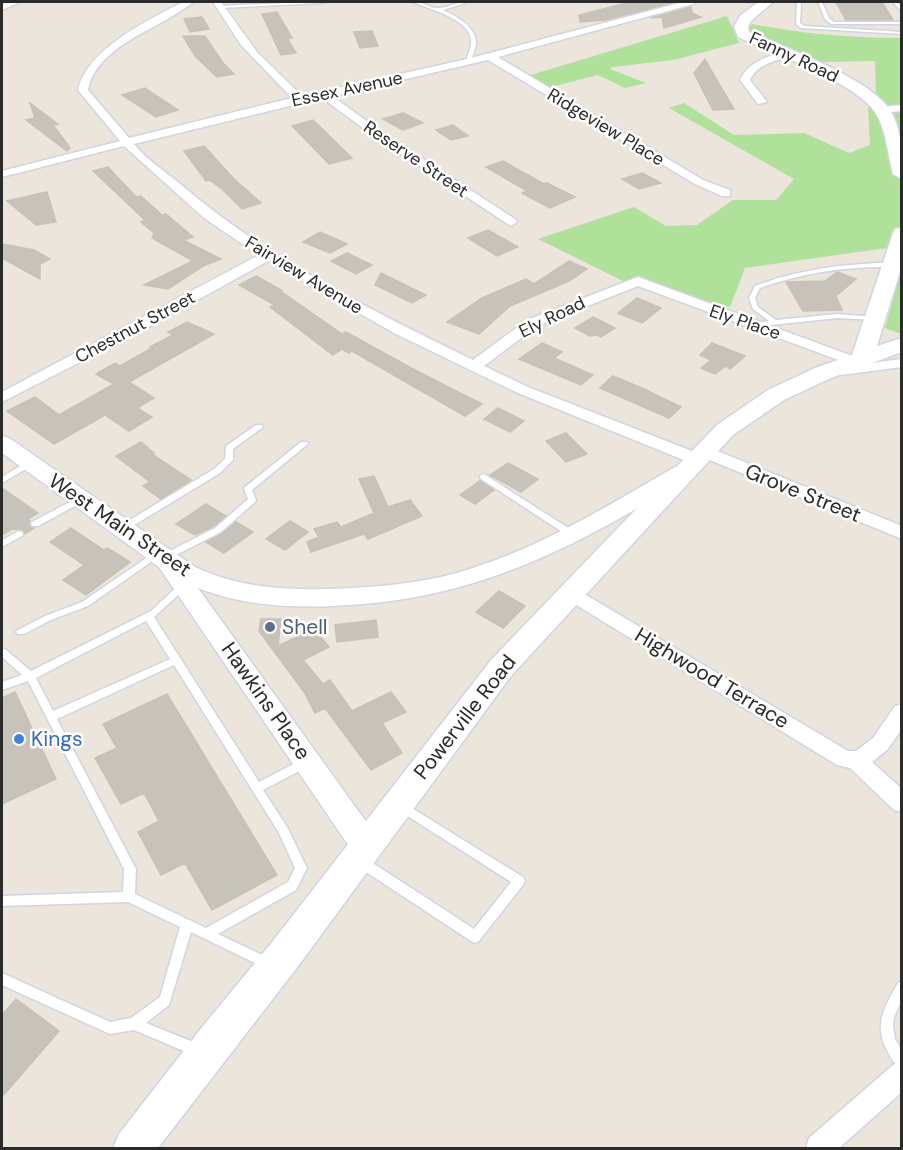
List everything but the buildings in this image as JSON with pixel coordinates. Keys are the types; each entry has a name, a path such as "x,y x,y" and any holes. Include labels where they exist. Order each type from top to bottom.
{"main road":[{"name":"Fanny Road","path":"766,2 745,19 741,29 750,38 846,82 881,110 888,124 902,174"},
{"path":"858,359 875,319 902,233"},
{"name":"Powerville Road","path":"133,1149 275,967 501,668 725,430 776,395 822,373 902,344"}],"street":[{"path":"2,8 16,2"},
{"name":"Fairview Avenue","path":"189,2 147,24 116,46 93,69 82,85 82,90 133,150 208,215 268,256 399,330 523,390 696,461"},
{"name":"Essex Avenue","path":"2,174 323,94 468,62 691,2"},
{"path":"218,4 240,39 261,65 300,100"},
{"path":"762,102 745,80 747,72 787,54"},
{"name":"Ridgeview Place","path":"489,56 699,182 726,193"},
{"name":"Reserve Street","path":"323,94 382,137 511,222"},
{"path":"881,110 902,108"},
{"name":"Chestnut Street","path":"2,398 268,256"},
{"name":"Ely Road","path":"474,366 532,323 638,281"},
{"name":"Ely Place","path":"638,281 753,325 858,359"},
{"path":"822,373 902,363"},
{"name":"West Main Street","path":"2,443 181,570 217,585 263,595 337,597 440,585 503,565 600,522 696,461"},
{"name":"Grove Street","path":"696,461 902,533"},
{"name":"Hawkins Place","path":"161,555 308,761 361,853"},
{"name":"Highwood Terrace","path":"571,593 844,759 854,759"},
{"path":"854,759 860,760 880,744 902,712"},
{"path":"854,759 902,803"},
{"path":"819,1149 902,1074"}],"lane":[{"path":"218,4 254,2"},
{"path":"218,4 323,2"},
{"path":"416,2 463,22 473,36 474,42 468,62"},
{"path":"439,10 463,2"},
{"path":"799,2 798,24 810,28 902,33"},
{"path":"820,2 827,19 833,23 836,30"},
{"path":"895,2 902,11"},
{"path":"833,23 902,23"},
{"path":"774,322 755,308 752,298 757,287 773,280 865,264 893,265"},
{"path":"753,325 837,316 875,319"},
{"path":"123,528 217,471 229,460 229,448 259,427"},
{"path":"21,632 48,618 85,604 161,555 218,530 252,500 248,489 304,444"},
{"path":"2,480 30,463"},
{"path":"484,477 573,535"},
{"path":"35,524 81,499"},
{"path":"2,544 19,534"},
{"path":"2,686 30,676 147,616 184,585"},
{"path":"147,616 283,830 301,868 292,886 206,934"},
{"path":"2,652 30,676 130,869 129,897"},
{"path":"51,717 176,660"},
{"path":"257,788 308,761"},
{"path":"361,853 475,937 519,881 398,804"},
{"path":"2,902 129,897 275,967"},
{"path":"2,980 110,1028 134,1024 165,1001 188,925"},
{"path":"902,987 886,1016 885,1032 889,1046 902,1062"},
{"path":"134,1024 205,1054"}],"green space":[{"path":"727,16 739,43 673,60 610,69 646,83 625,88 598,75 543,89 524,77"},
{"path":"752,24 826,35 901,38 901,246 745,268 730,307 625,282 538,239 634,207 666,226 697,225 733,200 776,200 794,179 669,108 684,103 734,135 804,133 849,153 870,145 868,108 876,92 875,61 821,62 752,34 749,28"},
{"path":"901,272 901,334 885,328"}],"place":[{"name":"Shell","path":"270,627"},
{"name":"Kings","path":"19,739"}]}
